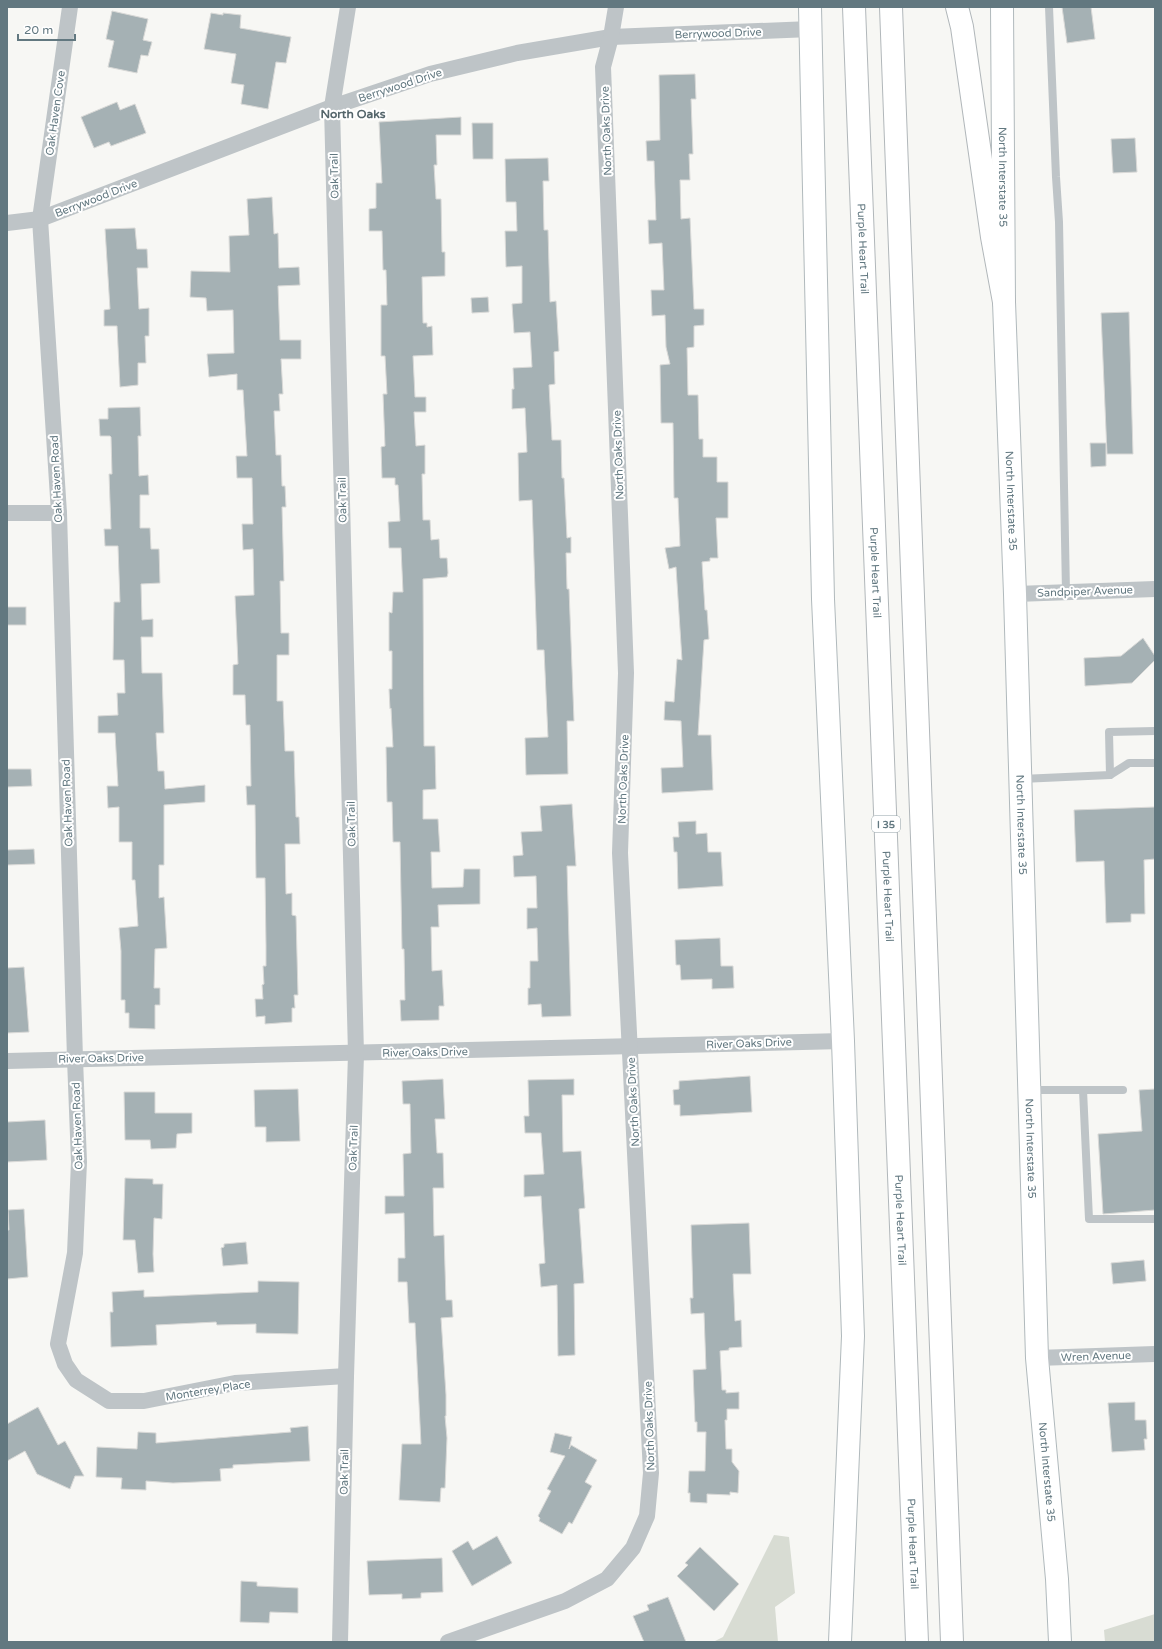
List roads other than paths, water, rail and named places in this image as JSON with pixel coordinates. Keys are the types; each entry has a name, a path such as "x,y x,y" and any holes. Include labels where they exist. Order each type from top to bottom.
{"main road":[{"path":"810,7 824,599 843,1041 853,1336 840,1642"},
{"name":"Purple Heart Trail","path":"854,7 917,1642"},
{"path":"891,7 952,1642"},
{"path":"957,7 962,27 992,237 1004,302"},
{"name":"North Interstate 35","path":"1002,7 1004,302 1021,779 1028,1090 1037,1358 1057,1579 1060,1642"}],"street":[{"name":"Oak Haven Cove","path":"40,219 70,7"},
{"name":"Oak Trail","path":"340,1642 346,1376 356,1054 332,107 348,7"},
{"name":"North Oaks Drive","path":"448,1642 565,1601 607,1580 633,1548 647,1516 651,1473 631,1047 620,853 626,673 604,67 616,7"},
{"name":"Berrywood Drive","path":"7,222 40,219 332,107 430,74 518,52 611,37 811,29"},
{"name":"Oak Haven Road","path":"40,219 59,513 75,1059 80,1162 75,1253 58,1344 65,1364 76,1380"},
{"path":"7,513 59,513"},
{"name":"Sandpiper Avenue","path":"1015,594 1155,589"},
{"name":"River Oaks Drive","path":"7,1061 356,1054 843,1041"},
{"name":"Wren Avenue","path":"1037,1358 1155,1354"},
{"name":"Monterrey Place","path":"76,1380 109,1401 144,1401 234,1383 346,1376"}],"lane":[{"path":"1050,7 1059,222 1066,592"},
{"path":"1110,775 1109,732 1155,731"},
{"path":"1021,779 1110,775 1129,763 1155,763"},
{"path":"1028,1090 1123,1090"},
{"path":"1083,1090 1089,1219 1155,1219"}],"district":[{"name":"North Oaks","path":"353,114"}]}
